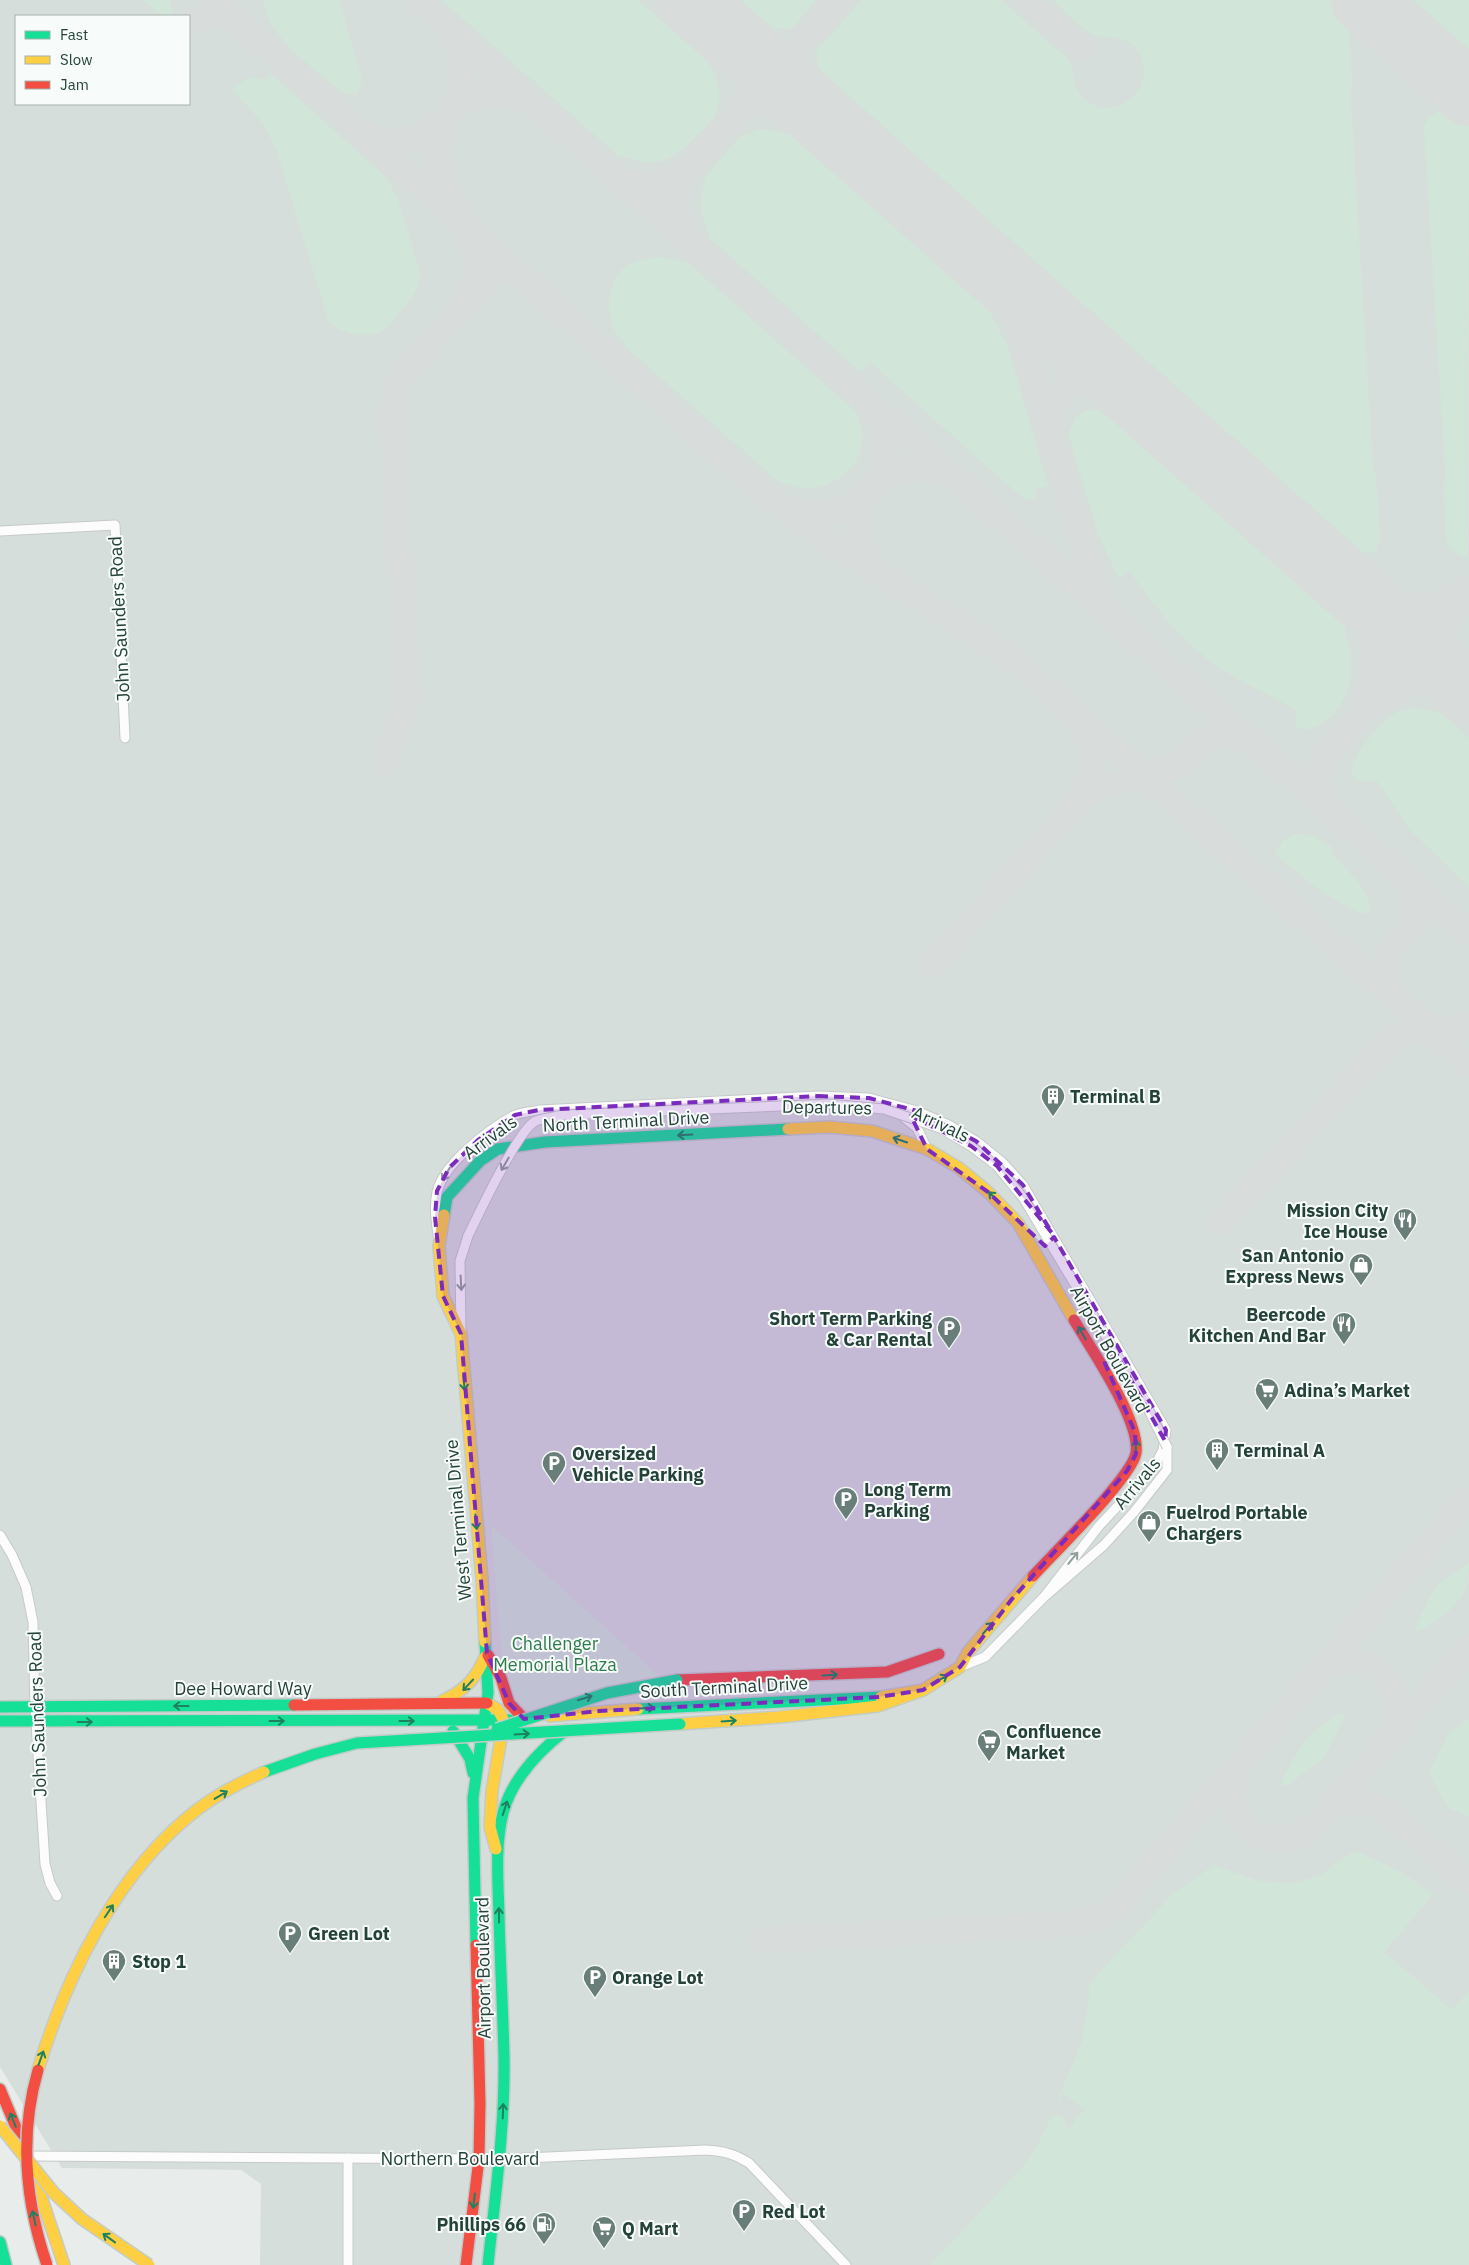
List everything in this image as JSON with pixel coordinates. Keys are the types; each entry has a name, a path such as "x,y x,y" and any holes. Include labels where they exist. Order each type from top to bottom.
{"main road":[{"name":"North Terminal Drive","path":"461,1334 443,1296 439,1246 447,1197 480,1161 498,1149 545,1142 830,1127 872,1131 927,1149 959,1168"},
{"name":"Airport Boulevard","path":"959,1168 988,1192 1018,1223 1123,1404 1132,1421 1137,1443 1136,1454 1130,1466 1108,1495 1012,1599 968,1652 960,1667"},
{"name":"West Terminal Drive","path":"461,1334 487,1653 487,1704"},
{"path":"436,1704 461,1693 480,1671 487,1653"},
{"path":"487,1653 500,1678 509,1703 524,1719"},
{"path":"473,1737 606,1692 657,1682 887,1672 939,1654"},
{"name":"South Terminal Drive","path":"484,1721 504,1721 599,1711 879,1697 923,1690 960,1667"},
{"path":"47,2265 33,2217 27,2175 27,2125 37,2068 57,2013 78,1967 106,1914 139,1869 170,1833 198,1809 246,1780 293,1758 357,1743 780,1717 878,1706 923,1690"},
{"path":"334,1721 358,1713 405,1710 408,1704"},
{"name":"Airport Boulevard","path":"466,2265 479,2159 480,2064 473,1798 487,1704"},
{"path":"487,1704 498,1710 504,1721 492,1791 490,1826 498,1856"},
{"name":"Dee Howard Way","path":"0,1707 487,1704"},
{"name":"Airport Boulevard","path":"488,2265 501,2159 504,2107 498,1856 503,1812 514,1785 546,1745 568,1728 599,1711"},
{"name":"Dee Howard Way","path":"0,1721 484,1721"},
{"path":"433,1721 451,1729 461,1743 470,1759 475,1783"},
{"path":"0,2089 27,2156 64,2265"},
{"path":"0,2126 54,2193 82,2219 149,2265"},
{"path":"53,2234 58,2265"},
{"path":"0,2242 6,2265"},
{"path":"0,2251 6,2265"}],"street":[{"name":"John Saunders Road","path":"0,532 115,525 125,738"},
{"name":"Arrivals","path":"439,1246 435,1217 437,1191 449,1168 478,1140 515,1115 539,1110 625,1104 818,1096 869,1098 917,1111 949,1125 976,1141 1002,1162 1023,1185 1166,1430 1163,1450 1154,1467 1099,1526 1044,1597"},
{"path":"869,1098 900,1114 917,1128 927,1149"},
{"name":"Departures","path":"461,1334 460,1261 468,1236 519,1140 534,1122 564,1115 828,1104 884,1108 940,1128 972,1146 997,1166 1024,1199 1144,1400 1167,1447 1167,1470 1134,1512 1104,1545 1044,1597"},
{"name":"John Saunders Road","path":"0,1535 22,1575 32,1614 35,1707 45,1864 50,1883 58,1896"},
{"path":"960,1667 984,1657 1044,1597"},
{"path":"228,1706 228,1721"},
{"name":"Northern Boulevard","path":"27,2156 501,2159 706,2150 723,2151 749,2163 846,2265"},
{"path":"348,2158 348,2265"}],"highlighted area":[{"path":"818,1096 869,1098 917,1111 976,1141 1023,1185 1052,1233 997,1166 971,1146 911,1116 927,1149 988,1192 1045,1246 1054,1237 1166,1430 1165,1441 1117,1355 1104,1361 1135,1432 1136,1454 1127,1471 1012,1599 960,1667 923,1690 879,1697 599,1711 524,1719 509,1703 487,1653 461,1334 443,1296 435,1217 437,1191 449,1168 478,1140 515,1115 539,1110"}],"shaded area":[{"path":"0,0 1469,0 1469,2265 260,2265 261,2184 241,2170 62,2168 0,2067"}],"green space":[{"path":"144,0 171,0 172,15 161,15"},
{"path":"264,0 339,0 362,80 357,93 348,94 342,92 294,51 273,27 267,14"},
{"path":"442,0 638,0 709,63 719,88 718,108 714,118 686,146 667,159 651,163 619,156"},
{"path":"741,0 816,0 791,29 776,28 775,30"},
{"path":"862,0 1001,0 1067,58 1071,65 1077,90 1084,99 1095,106 1107,108 1119,106 1137,92 1143,82 1144,70 1141,57 1136,48 1124,40 1096,36 1090,33 1075,22 1053,0 1330,0 1343,12 1349,29 1352,86 1350,87 1373,470 1376,476 1380,539 1376,551 1364,553 817,67 819,65 816,52"},
{"path":"1398,0 1469,0 1469,63"},
{"path":"271,74 381,173 397,197 420,272 416,289 411,299 388,326 380,332 358,335 335,327 329,322 277,151 263,123 232,90 247,79 255,78 264,81"},
{"path":"1441,109 1450,109 1469,125 1468,558 1452,551 1447,541 1445,525 1444,482 1446,482 1424,125 1429,117"},
{"path":"761,129 789,134 993,315 992,317 1007,345 1048,486 1035,490 1036,497 1033,500 1026,499 1008,485 870,362 861,372 710,238 701,209 702,193 707,175 741,136"},
{"path":"660,257 688,263 856,412 862,431 862,445 854,464 847,472 820,487 801,488 779,482 626,347 615,331 610,318 612,286 619,273 632,263"},
{"path":"1086,410 1100,410 1347,629 1344,632 1349,646 1351,661 1350,677 1347,692 1331,716 1319,725 1304,730 1295,726 1297,711 1247,684 1207,658 1170,624 1129,570 1119,579 1098,533 1068,432 1076,417"},
{"path":"1415,708 1440,712 1469,738 1469,887 1410,830 1377,781 1357,781 1352,773 1356,758 1366,742 1379,727 1390,716"},
{"path":"1295,834 1314,836 1334,849 1331,853 1356,880 1367,897 1370,905 1369,911 1363,914 1357,912 1319,890 1275,854 1284,840"},
{"name":"Challenger Memorial Plaza","path":"491,1525 672,1687 610,1701 528,1711 508,1695 503,1672"},
{"path":"1469,1563 1465,1590 1457,1603 1429,1625 1416,1631 1415,1629 1429,1598 1439,1584"},
{"path":"1342,1713 1345,1716 1324,1758 1288,1785 1282,1785 1285,1773 1299,1750 1317,1729"},
{"path":"1469,1719 1469,1816 1449,1808 1429,1774 1449,1733"},
{"path":"1358,1852 1399,1871 1433,1894 1384,1952 1452,2010 1469,1991 1469,2265 930,2265 1024,2166 1038,2145 1052,2115 1062,2116 1067,2127 1072,2128 1073,2123 1085,2110 1064,2093 1057,2102 1082,2041 1090,1983 1173,1894 1214,1865 1261,1882 1295,1883 1320,1875 1350,1854"}],"taxiway":[{"path":"213,0 763,492 831,543 1008,655 1469,1064"},
{"path":"417,0 1469,934"},
{"path":"620,179 637,185 655,186 672,181 687,171 840,0"},
{"path":"1027,0 1081,48"},
{"path":"190,22 205,15 216,13 234,19"},
{"path":"451,32 459,49 463,75 457,101 440,134 438,158 449,194 472,243 475,260 475,278 468,298"},
{"path":"729,35 741,49 748,65 748,87 741,109"},
{"path":"364,133 380,140 390,141 418,137 434,128 461,104 482,96 507,96 531,102"},
{"path":"743,111 756,104 770,100 785,99 800,103 820,116"},
{"path":"687,171 679,188 677,205 680,222 688,238"},
{"path":"385,763 408,697 392,415 394,395 402,376 503,261"},
{"path":"991,268 1006,285 1009,293 1084,546 1101,600 1107,610"},
{"path":"1050,428 1054,406 1059,396 1067,388 1086,378 1109,380 1142,401"},
{"path":"789,510 813,514 835,511 855,502 870,488 881,471 886,451 883,429 873,406"},
{"path":"872,486 890,475 911,469 931,470 952,477"},
{"path":"870,488 861,509 860,531 866,553 878,572"},
{"path":"1344,581 1362,611 1372,643 1372,675 1369,692 1362,709"},
{"path":"1349,584 1379,599 1408,606 1438,603 1453,598 1469,589"},
{"path":"1327,807 1320,794 1318,781 1320,768 1326,755 1469,594"},
{"path":"1450,619 1442,644 1448,666 1458,682"},
{"path":"1383,699 1409,685 1438,680 1458,682"},
{"path":"1078,720 1088,740 1091,760 1087,781 1078,801"},
{"path":"931,966 1084,796 1104,786 1147,776 1174,766 1185,760 1205,740 1214,736 1238,736 1252,741"},
{"path":"1397,1000 1388,981 1387,967 1390,953 1394,946 1413,922 1415,901 1409,880"},
{"path":"1426,1024 1448,1029 1458,1028 1469,1023"},
{"path":"1221,1222 1388,1043 1406,1033 1442,1030"},
{"path":"761,1940 1074,1924 1099,1917 1117,1906 1469,1498"},
{"path":"1236,1768 1232,1797 1240,1819 1248,1828 1258,1835 1281,1839 1305,1832 1316,1825 1469,1647"},
{"path":"1321,1670 1338,1662 1355,1660 1369,1664 1382,1672 1391,1685 1396,1700 1398,1717 1394,1735"},
{"path":"1329,1811 1343,1804 1357,1801 1378,1806 1469,1882"}],"runway":[{"path":"690,0 1469,692"},
{"path":"1364,0 1469,93"}],"traffic: fast":[{"path":"444,1215 447,1197 480,1161 498,1149 545,1142 788,1129"},
{"path":"476,1945 473,1798 488,1693 485,1642"},
{"path":"497,1729 607,1693 677,1680"},
{"path":"638,1709 881,1697"},
{"path":"0,1707 294,1705"},
{"path":"0,1721 510,1720"},
{"path":"264,1772 315,1754 357,1743 680,1724"},
{"path":"488,2265 499,2162 504,2084 498,1876 500,1825 507,1800 520,1777 537,1756 566,1730"},
{"path":"453,1731 470,1759 473,1773"},
{"path":"0,2242 6,2265"}],"traffic: slow":[{"path":"788,1129 830,1127 872,1131 927,1149 959,1168 988,1192 1018,1223 1074,1320"},
{"path":"444,1215 439,1246 443,1296 461,1334 482,1579 485,1642"},
{"path":"881,1697 923,1690 960,1667 968,1652 1033,1576"},
{"path":"442,1701 457,1693 468,1684 478,1672 485,1657"},
{"path":"680,1724 780,1717 878,1706 923,1690"},
{"path":"487,1703 498,1710 504,1721 492,1791 490,1827 496,1849"},
{"path":"550,1716 638,1709"},
{"path":"38,2070 50,2034 80,1962 98,1927 143,1862 169,1834 198,1809 230,1789 264,1772"},
{"path":"0,2126 54,2193 82,2219 149,2265"},
{"path":"32,2170 64,2265"}],"traffic: jam":[{"path":"1033,1576 1107,1497 1131,1464 1136,1453 1131,1423 1123,1405 1074,1320"},
{"path":"677,1680 887,1672 939,1654"},
{"path":"488,1655 501,1678 509,1703 524,1719"},
{"path":"294,1705 487,1703"},
{"path":"466,2265 479,2159 480,2103 476,1945"},
{"path":"38,2070 28,2119 27,2168 29,2193 47,2265"},
{"path":"0,2089 25,2149"}],"place":[{"name":"Terminal B","path":"1053,1117"},
{"name":"Mission City Ice House","path":"1405,1241"},
{"name":"San Antonio Express News","path":"1361,1286"},
{"name":"Beercode Kitchen And Bar","path":"1344,1345"},
{"name":"Short Term Parking & Car Rental","path":"949,1349"},
{"name":"Adina’s Market","path":"1267,1411"},
{"name":"Terminal A","path":"1217,1471"},
{"name":"Oversized Vehicle Parking","path":"554,1484"},
{"name":"Long Term Parking","path":"846,1520"},
{"name":"Fuelrod Portable Chargers","path":"1149,1543"},
{"name":"Confluence Market","path":"989,1762"},
{"name":"Green Lot","path":"290,1954"},
{"name":"Stop 1","path":"114,1982"},
{"name":"Orange Lot","path":"595,1998"},
{"name":"Red Lot","path":"744,2232"},
{"name":"Phillips 66","path":"544,2245"},
{"name":"Q Mart","path":"604,2249"}]}
